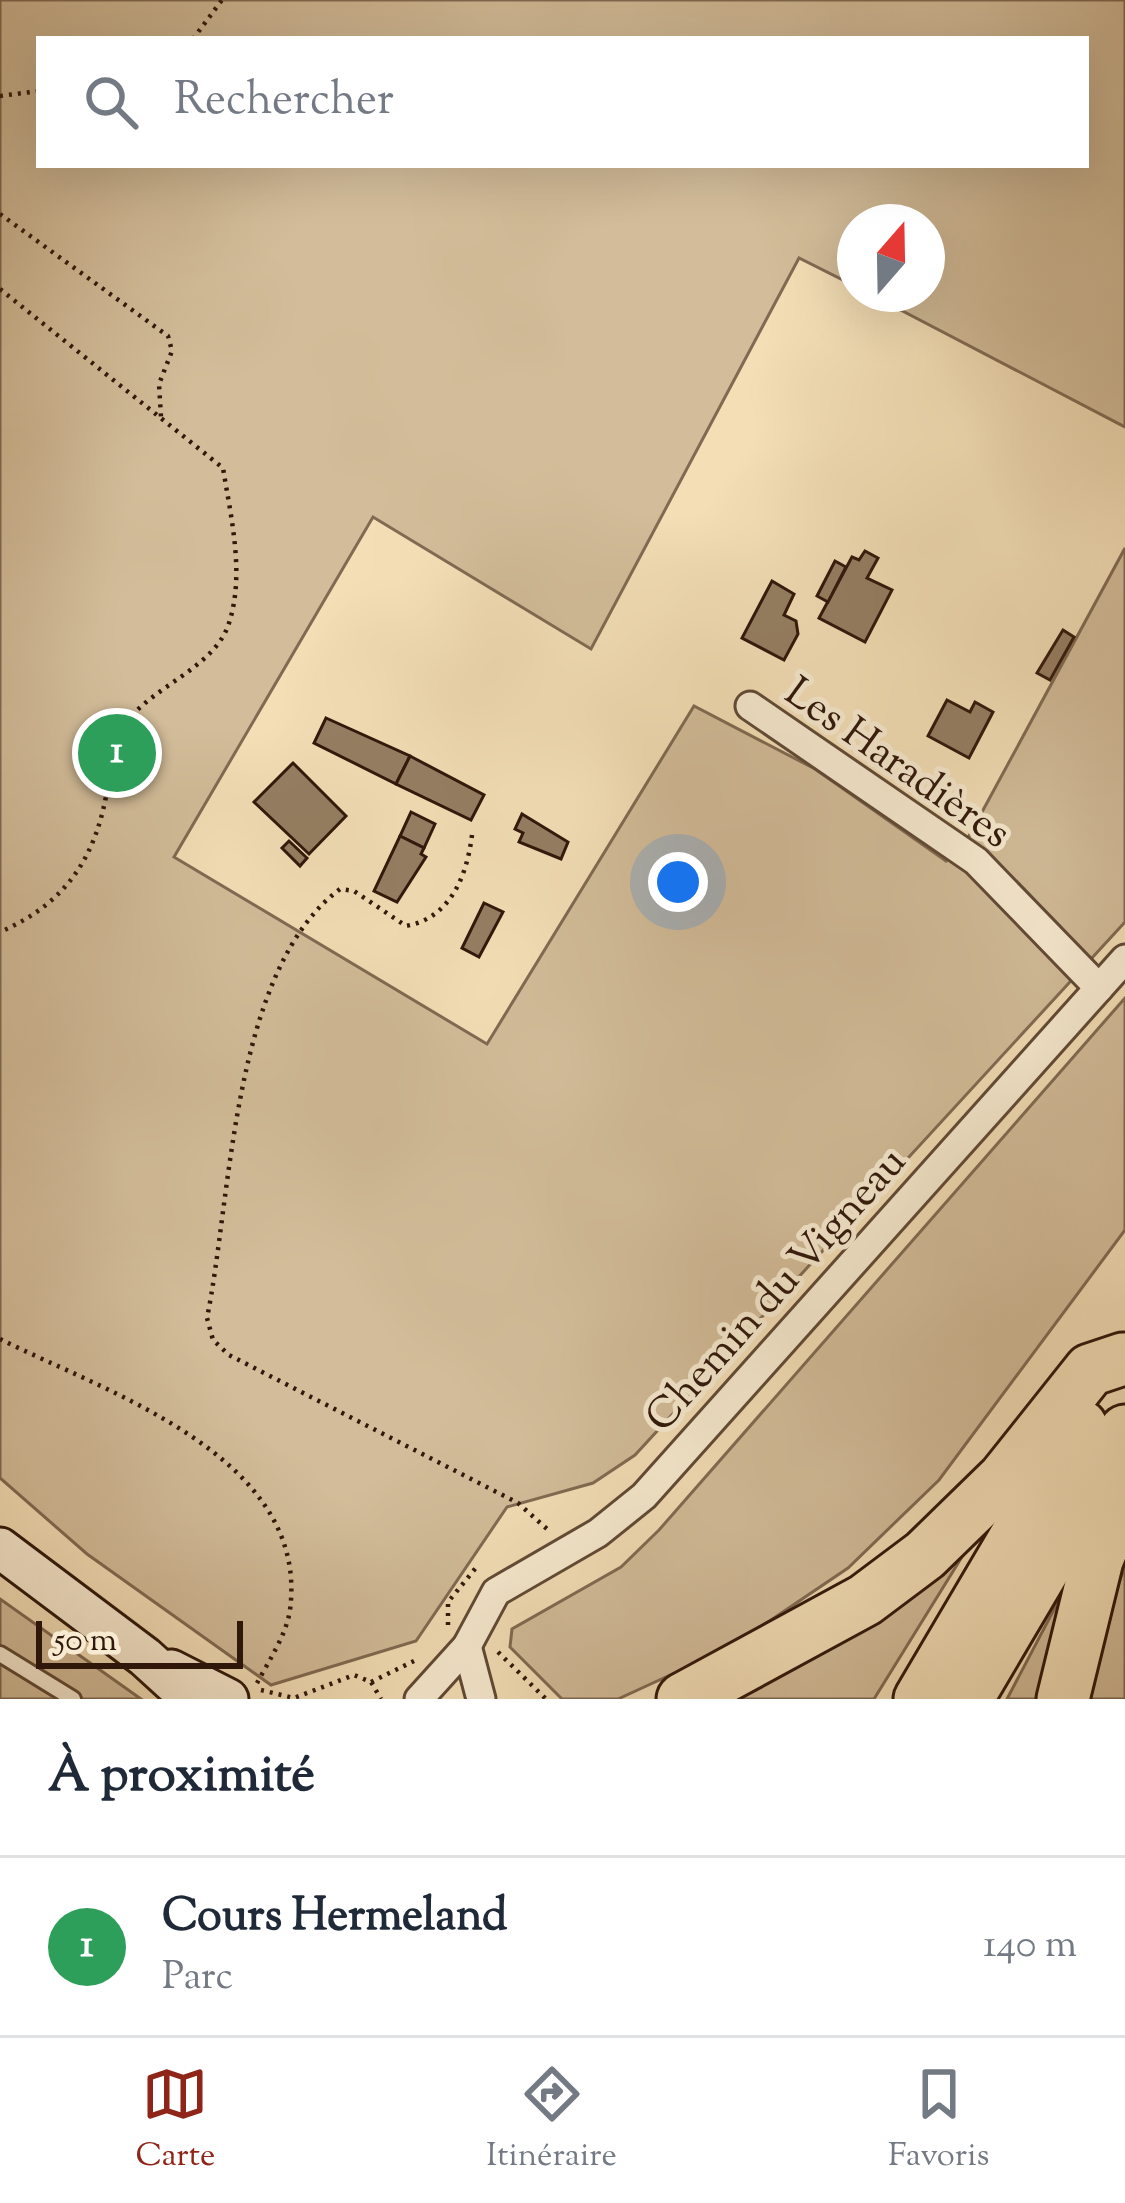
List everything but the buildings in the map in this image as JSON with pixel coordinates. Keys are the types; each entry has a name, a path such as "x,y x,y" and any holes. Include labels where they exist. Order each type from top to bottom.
{"highway":[{"path":"682,1699 865,1600 925,1556 1004,1478 1090,1370 1124,1358"},
{"path":"920,1699 1124,1358"},
{"path":"967,1699 1125,1431"},
{"path":"1063,1699 1097,1560 1125,1491"}],"street":[{"name":"Les Haradières","path":"750,706 976,861 1099,988"},
{"name":"Chemin du Vigneau","path":"418,1699 496,1592 569,1550 644,1496 1125,959"},
{"path":"0,1548 145,1657 191,1699"},
{"path":"463,1638 482,1699"},
{"path":"145,1657 241,1694"}],"lane":[{"path":"0,1654 73,1699"}],"path":[{"path":"195,36 222,0"},
{"path":"0,96 36,91"},
{"path":"0,214 168,336 172,351 159,384 161,417"},
{"path":"0,290 223,468 236,553 227,629 214,650 152,694 123,728 98,836 76,878 35,914 0,932"},
{"path":"472,835 468,871 450,900 424,923 406,926 354,891 340,890 327,899 289,955 245,1056 207,1318 213,1340 229,1355 518,1503 569,1550"},
{"path":"0,1339 191,1436 268,1504 284,1541 290,1606 283,1633 241,1694"},
{"path":"479,1564 448,1602 463,1638 546,1699"},
{"path":"370,1682 418,1658"},
{"path":"241,1694 294,1698 354,1675 370,1682 381,1699"}],"shaded area":[{"path":"0,0 1125,0 1125,427 905,312 945,312 945,204 837,204 837,277 799,258 591,649 373,517 174,857 487,1044 694,706 815,769 946,861 969,836 1125,548 1125,922 635,1455 593,1483 507,1507 416,1641 271,1685 87,1554 0,1478"},
{"path":"1125,998 1125,1230 939,1480 848,1568 731,1647 618,1699 562,1699 510,1647 512,1629 621,1567 659,1530"},
{"path":"965,1552 874,1699 706,1699"},
{"path":"1125,1565 1125,1699 1081,1699"},
{"path":"1070,1579 1049,1699 1007,1699"},
{"path":"0,1599 141,1699 0,1699"}],"place":[{"name":"Cours Hermeland","path":"117,753"}]}
